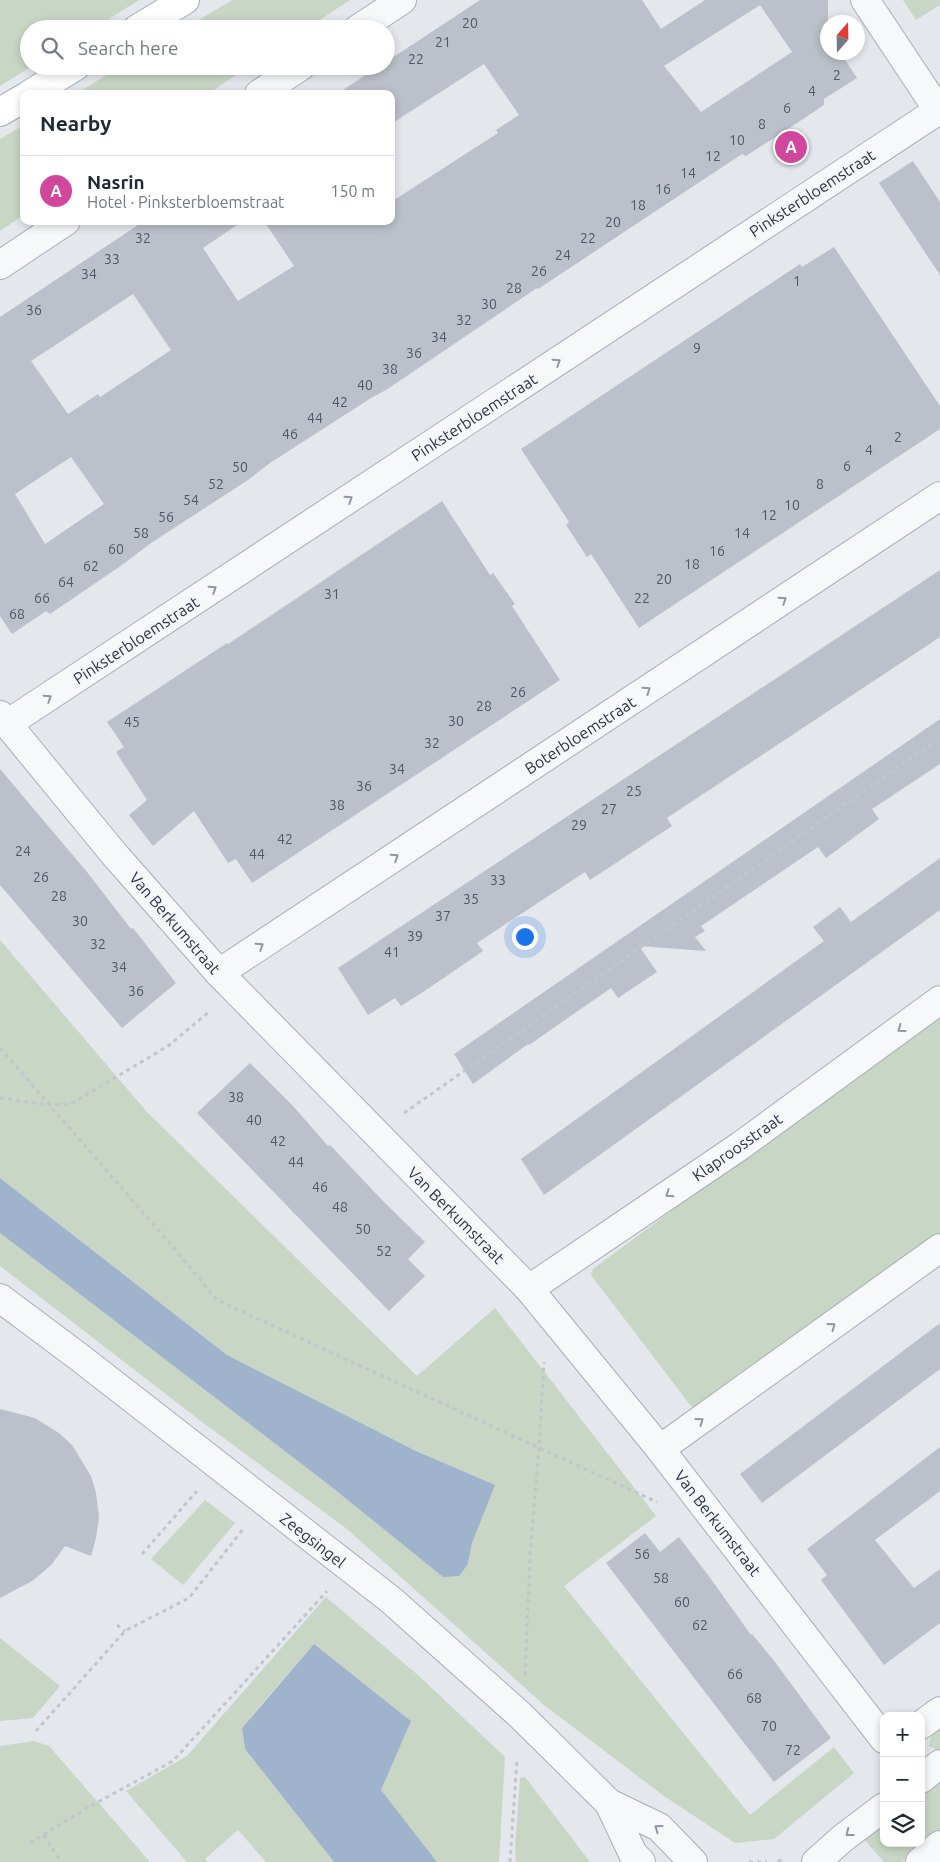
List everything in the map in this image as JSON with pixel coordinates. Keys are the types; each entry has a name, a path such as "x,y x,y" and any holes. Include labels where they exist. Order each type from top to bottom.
{"main road":[{"path":"152,20 185,0"},
{"path":"37,90 61,75"},
{"path":"0,112 20,100"}],"street":[{"path":"372,20 402,0"},
{"path":"865,0 940,110"},
{"path":"265,90 288,75"},
{"name":"Pinksterbloemstraat","path":"4,720 940,110"},
{"path":"0,265 60,225"},
{"name":"Boterbloemstraat","path":"227,982 940,496"},
{"name":"Van Berkumstraat","path":"4,720 114,854 227,982 530,1289 660,1449 880,1734"},
{"name":"Klaproosstraat","path":"530,1289 740,1146 940,1000"},
{"path":"660,1449 940,1248"},
{"name":"Zeegsingel","path":"0,1298 391,1600 520,1715 609,1803 658,1827 693,1862"},
{"path":"925,1722 940,1711"},
{"path":"925,1775 940,1764"},
{"name":"Zeegsingel","path":"609,1803 633,1854 640,1862"},
{"path":"816,1862 843,1838 880,1810"},
{"path":"920,1862 940,1845"}],"path":[{"path":"376,1133 940,738"},
{"path":"0,1098 49,1105 71,1104 168,1046 227,982"},
{"path":"0,1048 168,1240 217,1300 664,1505"},
{"path":"510,1862 520,1715 525,1675 530,1556 547,1310"},
{"path":"142,1554 218,1466"},
{"path":"36,1731 125,1631 189,1598 264,1501"},
{"path":"30,1843 173,1761 267,1660 348,1567"},
{"path":"117,1625 125,1631"},
{"path":"44,1835 61,1862"},
{"path":"749,1862 767,1862"}],"green space":[{"path":"0,0 139,0 107,20 20,20 20,74 0,86"},
{"path":"232,0 350,0 320,20 199,20"},
{"path":"903,0 940,0 940,5 916,20"},
{"path":"107,75 236,75 214,90 82,90"},
{"path":"20,127 20,218 0,231 0,139"},
{"path":"0,940 147,1112 417,1376 495,1308 656,1516 564,1586 750,1815 834,1747 854,1773 774,1839 735,1843 664,1796 544,1705 347,1529 202,1422 0,1266 0,1233 329,1485 443,1577 468,1564 472,1543 494,1485 416,1451 227,1355 0,1178"},
{"path":"940,1012 940,1233 697,1414 591,1275 593,1269"},
{"path":"205,1500 235,1523 183,1585 151,1559"},
{"path":"326,1597 419,1676 505,1757 499,1862 437,1862 380,1790 411,1721 314,1644 242,1728 245,1749 334,1862 266,1862 238,1830 205,1859 207,1862 187,1862 126,1791 187,1756"},
{"path":"0,1638 60,1686 33,1718 0,1721"},
{"path":"940,1728 939,1751 929,1746 932,1734"},
{"path":"34,1741 49,1746 150,1862 0,1862 0,1746"},
{"path":"525,1777 590,1862 516,1862 515,1847 520,1778"},
{"path":"940,1778 940,1834 925,1845 925,1802 925,1789"},
{"path":"880,1824 880,1847 922,1847 902,1862 884,1862 862,1837"}],"water":[{"path":"0,1178 227,1355 416,1451 495,1485 472,1543 468,1564 459,1576 443,1577 329,1485 0,1233"},
{"path":"314,1644 411,1721 381,1790 437,1862 334,1862 245,1749 242,1728"}],"building":[{"path":"480,0 642,0 661,29 705,0 828,0 828,15 820,15 820,60 845,60 857,78 824,99 824,105 797,123 746,156 742,154 537,288 386,390 270,463 248,480 151,543 50,614 46,611 12,634 0,616 0,317 138,225 237,225 203,248 238,301 294,266 267,225 395,225 395,199 498,133 496,130 519,115 484,64 395,121 395,90 343,90 366,75 395,75 395,56","holes":["760,5 792,52 701,112 664,66","133,294 171,350 100,397 98,394 68,414 31,361","71,457 104,504 45,544 15,494"]},
{"path":"913,161 940,202 940,275 879,183"},
{"path":"834,247 940,406 940,429 639,628 591,554 587,557 566,525 569,522 521,449 800,264 802,267"},
{"path":"442,501 490,575 493,573 515,604 512,606 560,680 252,883 236,859 228,863 194,811 153,846 129,815 147,800 116,752 124,747 107,722 228,644"},
{"path":"940,570 940,637 667,818 672,826 590,880 585,872 477,943 483,951 429,988 401,1006 395,998 368,1015 338,968"},
{"path":"940,719 940,764 872,809 879,819 826,858 818,847 701,926 705,931 695,937 706,951 639,946 657,972 618,998 611,988 473,1084 454,1054"},
{"path":"0,769 87,872 176,983 122,1028 0,885"},
{"path":"940,858 940,910 544,1195 521,1159 824,941 813,927 840,907 851,922"},
{"path":"250,1063 293,1106 328,1146 330,1145 425,1242 408,1259 425,1276 389,1311 197,1113"},
{"path":"940,1323 940,1369 762,1503 740,1474"},
{"path":"0,1409 35,1418 59,1433 72,1445 91,1476 96,1493 99,1517 91,1556 65,1546 52,1564 32,1581 0,1598"},
{"path":"940,1447 940,1491 875,1540 914,1588 940,1569 940,1623 884,1665 821,1580 827,1575 807,1549"},
{"path":"645,1533 660,1552 679,1537 751,1635 775,1662 831,1738 774,1782 606,1563"}],"place":[{"name":"Nasrin","path":"791,147"}]}
